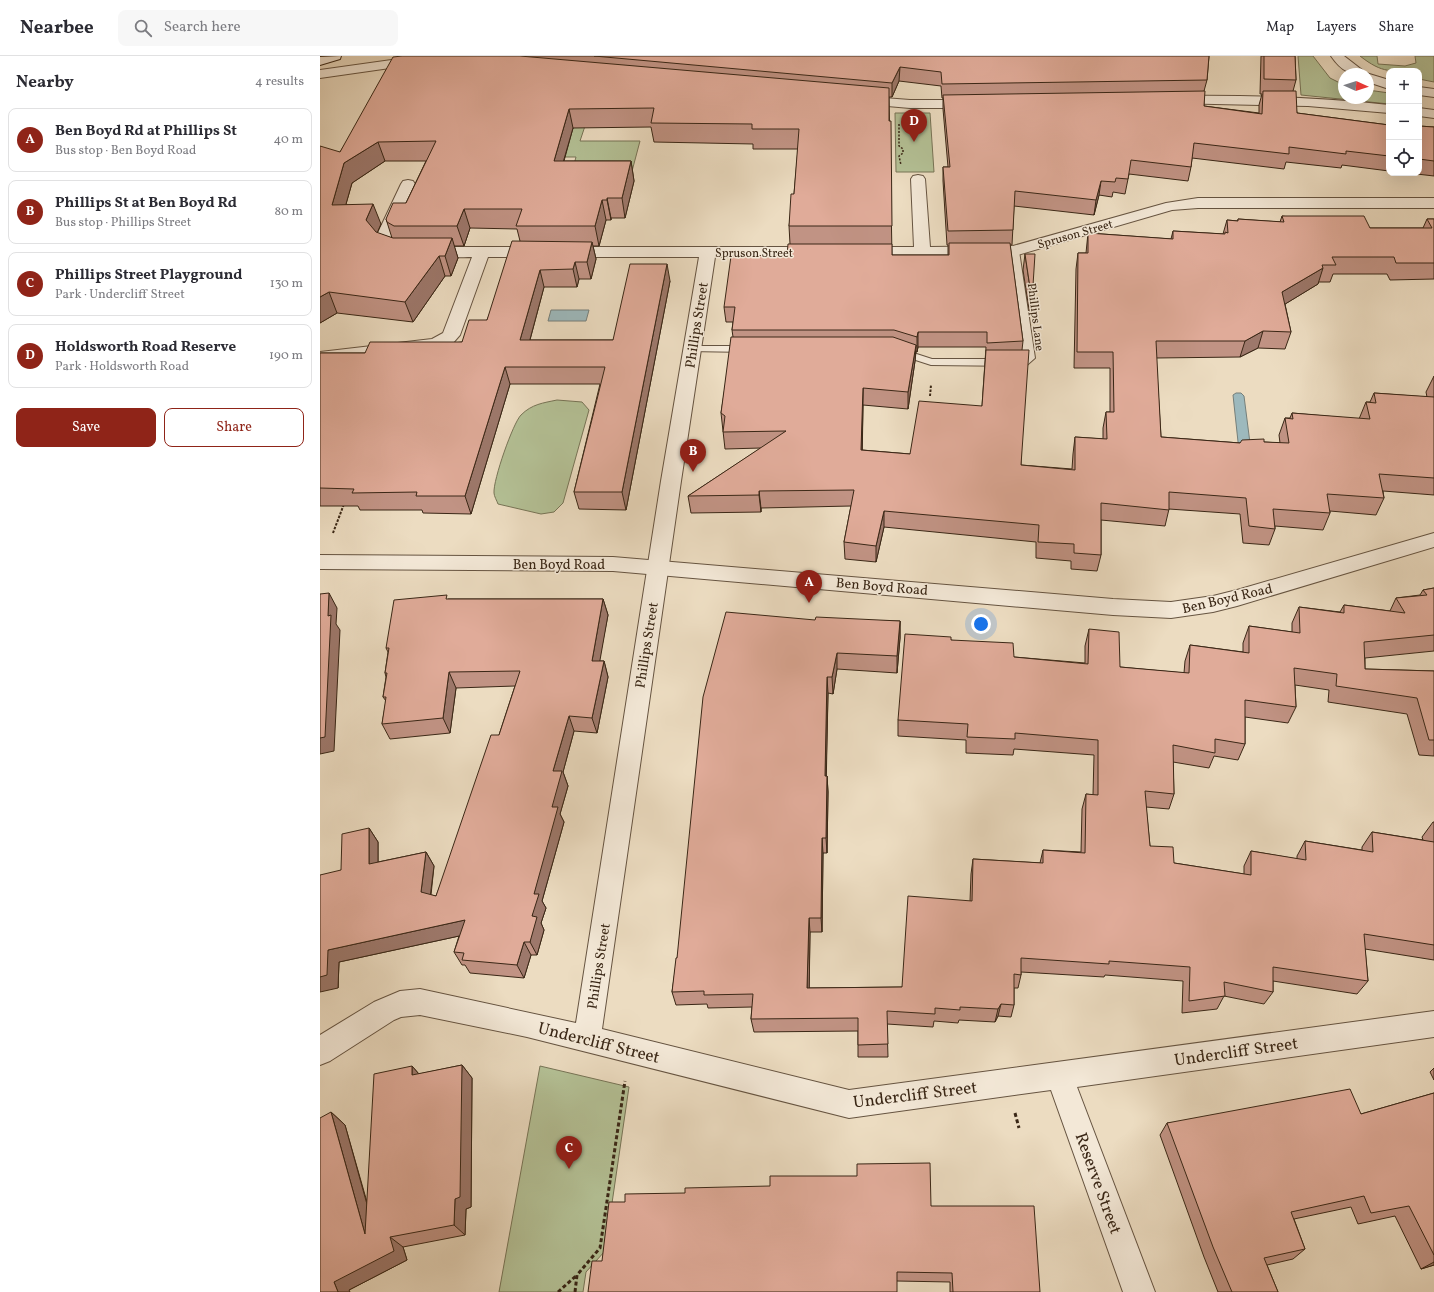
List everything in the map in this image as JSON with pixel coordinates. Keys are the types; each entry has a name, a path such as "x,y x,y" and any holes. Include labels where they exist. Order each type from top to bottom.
{"street":[{"path":"320,61 336,56"},
{"path":"1337,56 1350,68"},
{"path":"320,74 404,61 429,61"},
{"path":"1374,79 1386,84"},
{"path":"1422,91 1434,93"},
{"path":"845,98 910,104 987,103"},
{"path":"1164,100 1303,100 1386,109"},
{"path":"1422,112 1434,114"},
{"path":"918,179 922,252"},
{"name":"Spruson Street","path":"408,184 383,239 385,245 390,249 401,252 835,252"},
{"name":"Spruson Street","path":"850,252 1014,251 1171,206 1198,202 1434,203"},
{"path":"320,357 434,344 447,339 451,335 482,252"},
{"name":"Phillips Street","path":"586,1038 708,253"},
{"name":"Ben Boyd Road","path":"320,562 613,564 1113,607 1171,610 1237,598 1434,540"},
{"name":"Undercliff Street","path":"320,1051 384,1011 400,1004 420,1002 586,1038 630,1051 849,1104 1434,1024"},
{"name":"Reserve Street","path":"1059,1075 1139,1292"}],"lane":[{"name":"Phillips Lane","path":"886,349 894,349 931,362 1023,363 1029,358 1014,251"},
{"path":"692,349 762,349"}],"path":[{"path":"930,396 931,385"},
{"path":"332,533 344,504"},
{"path":"558,1292 577,1275 600,1248 625,1080"},
{"path":"1014,1108 1019,1128"},
{"path":"575,1292 577,1275"}],"green space":[{"path":"1298,56 1313,56 1330,78 1338,82 1338,99 1301,95"},
{"path":"1360,56 1377,56 1378,64 1405,66 1416,63 1415,56 1434,56 1434,82 1422,80 1422,68 1386,68 1386,70 1381,69"},
{"path":"1374,91 1386,93 1386,104 1374,102"},
{"path":"895,113 930,113 934,172 896,172"},
{"path":"588,117 580,141 640,141 631,175 571,175 576,157 536,157"},
{"path":"557,400 582,402 589,410 563,503 554,512 541,514 498,504 494,493 497,476 513,429 518,420 525,411 534,406"},
{"path":"540,1066 629,1087 605,1251 586,1272 583,1292 499,1292"}],"water":[{"path":"551,310 589,310 586,321 548,321"},
{"path":"1236,393 1241,393 1244,396 1251,451 1239,451 1233,395"}],"building":[{"path":"520,56 889,88 889,121 891,121 892,226 789,226 791,194 794,194 799,129 752,129 752,124 651,123 654,108 569,109 554,161 631,161 622,198 607,198 607,200 602,200 595,226 516,226 522,209 464,209 457,226 394,226 387,222 386,219 393,203 406,203 436,141 378,142 344,163 332,205 373,204 366,220 376,232 393,238 452,238 445,256 439,256 405,302 329,292 320,297 320,146 340,152 393,57"},
{"path":"594,56 1209,56 1207,80 942,84 941,72 900,67 892,83"},
{"path":"1264,56 1295,56 1296,80 1264,79"},
{"path":"1205,91 1204,106 1262,114 1263,91 1296,91 1297,113 1386,125 1386,156 1346,151 1346,154 1289,147 1289,154 1194,143 1191,167 1131,160 1128,179 1116,178 1115,182 1101,181 1096,200 1015,191 1013,230 948,231 943,167 950,167 943,95"},
{"path":"1422,126 1434,127 1434,161 1422,159"},
{"path":"1282,216 1364,216 1370,228 1432,228 1427,219 1434,219 1434,263 1396,263 1394,257 1332,257 1336,265 1322,265 1323,268 1282,292 1291,332 1263,331 1245,341 1156,341 1161,437 1240,443 1242,440 1264,439 1264,442 1289,443 1285,418 1293,419 1292,413 1370,419 1366,402 1376,403 1374,393 1434,397 1434,478 1379,474 1384,498 1327,494 1330,513 1273,509 1275,529 1249,526 1246,498 1169,492 1169,510 1101,503 1101,555 1074,553 1074,544 1038,542 1039,525 884,511 876,546 844,542 854,490 759,491 759,495 688,496 786,431 723,432 725,416 721,413 731,337 893,337 916,345 908,392 863,388 861,450 910,454 919,401 982,406 986,350 1029,350 1021,465 1075,470 1075,437 1107,439 1106,412 1114,412 1113,352 1077,352 1078,253 1088,253 1088,233 1173,239 1173,231 1225,234 1225,232 1228,233 1227,220 1238,221 1238,219 1284,222"},
{"path":"512,241 592,242 587,262 575,262 573,269 540,270 520,340 613,340 630,264 667,264 622,492 574,492 605,367 505,367 465,496 416,496 417,492 352,493 354,489 320,488 320,353 365,353 370,342 462,342 469,320 487,320"},
{"path":"949,243 1010,243 1023,341 987,343 987,332 918,332 917,337 894,330 732,330 735,307 724,307 731,256 787,255 788,244 892,244 892,255 949,255"},
{"path":"1025,254 1035,254 1032,301"},
{"path":"1434,588 1434,635 1364,642 1365,669 1434,671 1434,740 1429,740 1417,698 1336,686 1337,674 1294,668 1296,707 1245,700 1245,744 1215,739 1215,753 1173,745 1174,794 1145,791 1150,846 1173,847 1174,863 1251,875 1251,851 1306,860 1305,841 1373,852 1372,832 1434,842 1434,945 1364,934 1368,981 1273,967 1273,992 1224,982 1225,996 1189,1001 1190,967 1109,961 1109,964 1021,958 1021,975 1014,974 1014,1005 1001,1004 998,1009 960,1007 960,1010 935,1008 935,1014 887,1011 888,1044 858,1045 858,1018 751,1019 753,994 704,995 704,991 672,992 677,958 703,697 726,612 815,620 816,617 900,621 897,656 837,653 832,677 827,677 825,776 827,776 826,838 822,838 821,918 809,918 807,988 902,987 908,896 972,901 973,859 1043,863 1043,850 1085,853 1086,794 1098,795 1098,740 1015,733 1015,739 967,737 968,724 898,720 905,634 951,637 951,640 1013,643 1014,657 1088,664 1089,629 1119,632 1120,667 1189,673 1190,645 1249,653 1249,626 1300,633 1299,607 1344,613 1344,605 1405,613 1396,598 1427,595 1423,590"},
{"path":"329,593 328,616 331,615 325,737 320,738 320,594"},
{"path":"447,595 446,599 603,599 592,661 604,661 592,718 569,716 553,771 562,771 552,807 558,807 534,894 539,894 532,916 537,917 530,942 524,942 517,965 462,960 464,953 454,952 465,920 328,950 327,975 320,977 320,875 341,870 342,834 369,828 369,864 426,852 421,892 436,896 491,735 499,735 520,671 449,672 443,718 382,724 386,697 383,697 387,673 385,673 389,648 386,648 394,600"},
{"path":"462,1065 460,1197 455,1199 454,1225 390,1237 394,1251 334,1282 338,1292 320,1292 320,1118 331,1112 365,1234 374,1074 412,1066 412,1075"},
{"path":"1350,1089 1361,1114 1434,1093 1434,1255 1409,1206 1371,1213 1364,1196 1291,1212 1305,1249 1264,1258 1278,1292 1232,1292 1213,1247 1167,1123"},
{"path":"930,1163 931,1206 1034,1206 1040,1292 953,1292 952,1273 897,1272 897,1292 588,1292 592,1261 602,1261 609,1202 625,1202 625,1194 685,1193 685,1188 770,1186 770,1176 857,1176 857,1164"}],"place":[{"name":"Holdsworth Road Reserve","path":"914,142"},
{"name":"Phillips St at Ben Boyd Rd","path":"693,472"},
{"name":"Ben Boyd Rd at Phillips St","path":"809,603"},
{"name":"Phillips Street Playground","path":"569,1169"}]}
